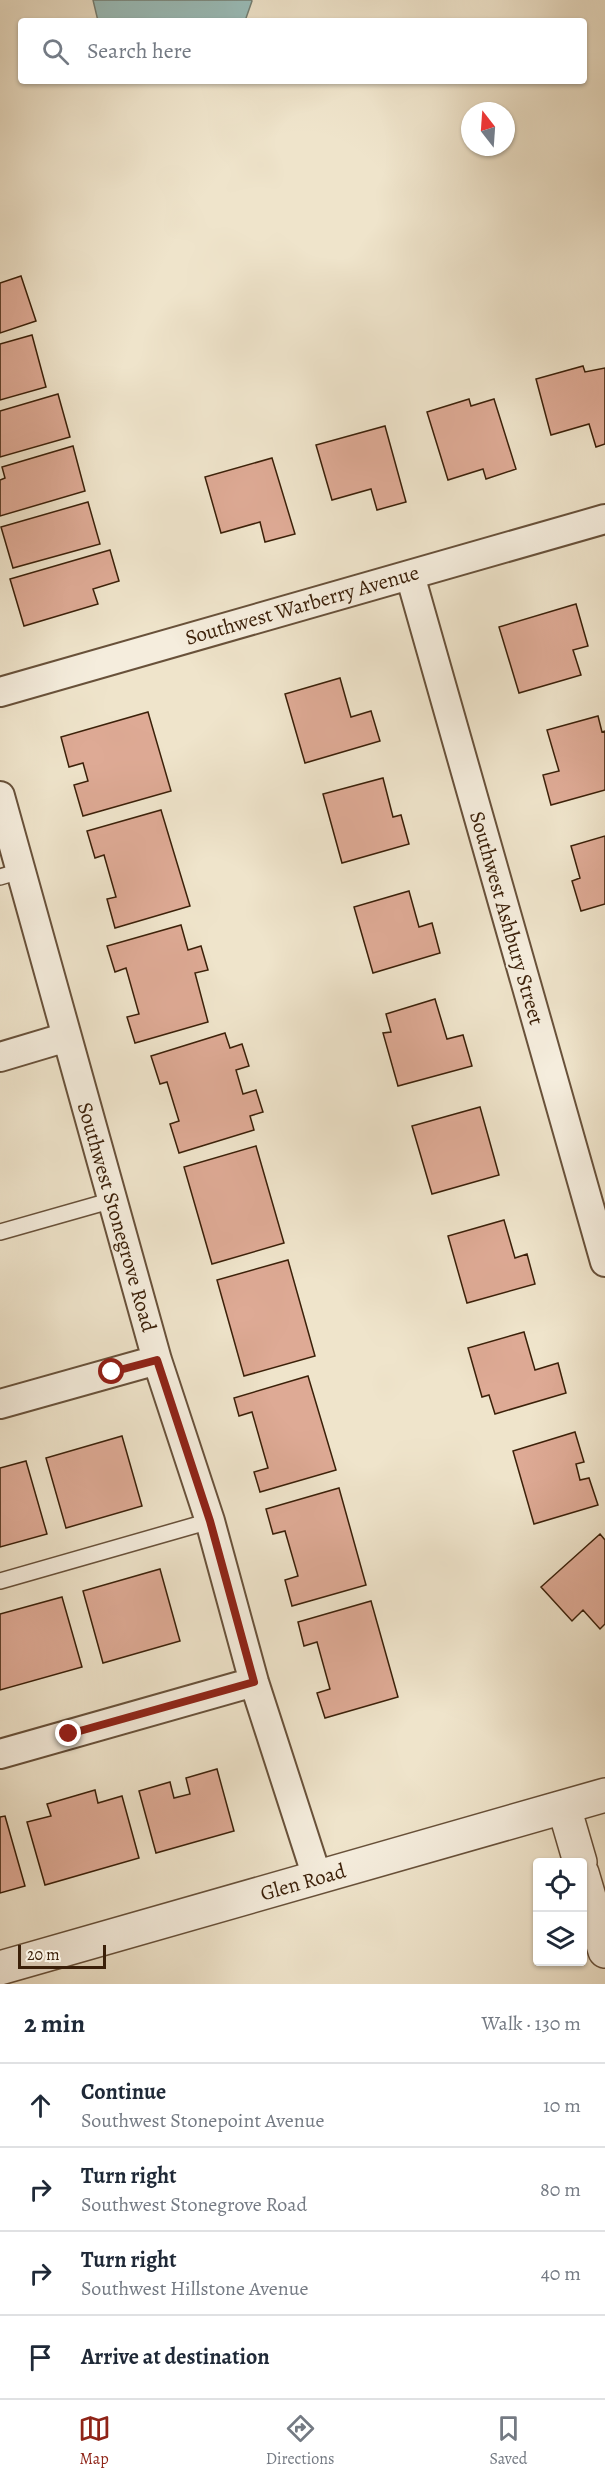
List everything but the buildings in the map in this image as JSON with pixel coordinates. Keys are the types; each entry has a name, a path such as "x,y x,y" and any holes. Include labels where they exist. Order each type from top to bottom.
{"street":[{"name":"Southwest Warberry Avenue","path":"0,692 605,519"},
{"name":"Southwest Ashbury Street","path":"410,575 605,1262"},
{"name":"Southwest Stonegrove Road","path":"0,796 10,874 67,1037 157,1360 210,1521 254,1682 317,1877"},
{"path":"0,1057 67,1037"},
{"path":"0,1404 157,1360"},
{"path":"0,1754 254,1682"},
{"name":"Glen Road","path":"0,1968 605,1795"},
{"path":"564,1807 579,1858"},
{"path":"587,1890 605,1951"}],"lane":[{"path":"0,1233 113,1200"},
{"path":"0,1581 210,1521"}],"water":[{"path":"93,0 252,1 246,18 97,18"}],"route":[{"path":"69,1734 254,1682 210,1521 157,1360 112,1372"}]}
